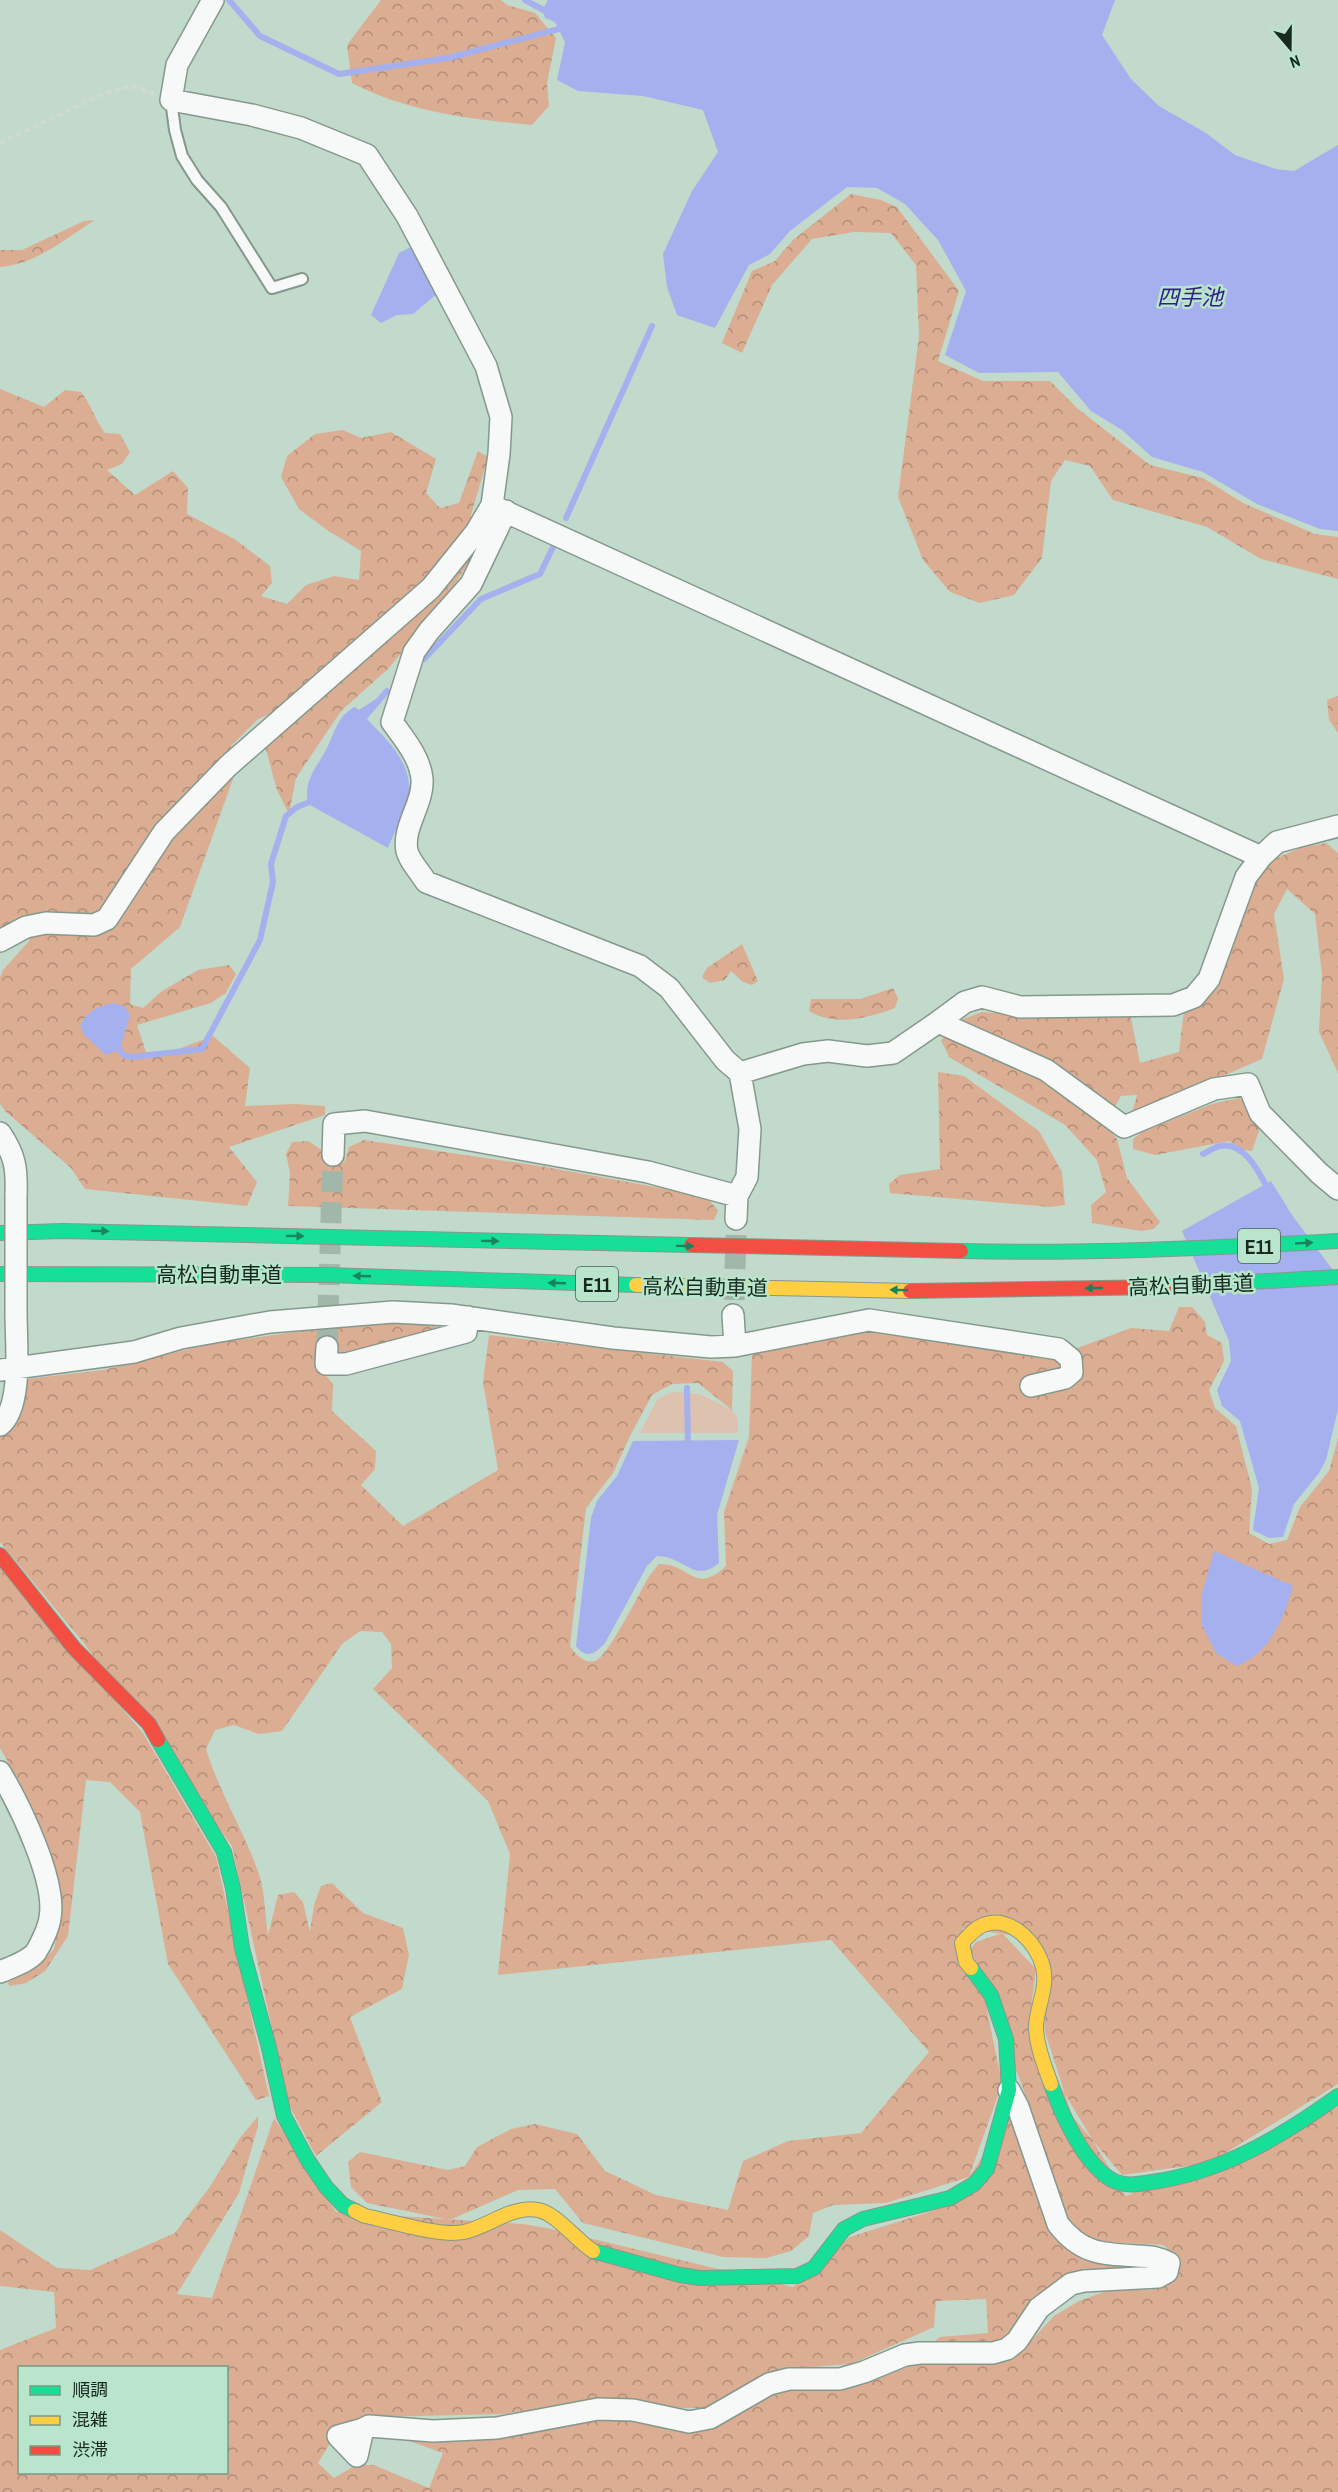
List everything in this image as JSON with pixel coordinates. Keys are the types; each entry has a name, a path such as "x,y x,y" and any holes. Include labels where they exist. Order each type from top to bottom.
{"main road":[{"path":"0,1225 63,1231"},
{"name":"高松自動車道","path":"0,1233 63,1231 1015,1253 1183,1250 1337,1242"},
{"name":"高松自動車道","path":"0,1274 327,1275 607,1285 931,1291 1195,1286 1338,1277"},
{"path":"58,1288 327,1275"},
{"path":"0,1292 35,1290"},
{"path":"0,1555 74,1648 149,1724 224,1852 233,1888 242,1948 269,2048 284,2116 307,2159 326,2187 343,2205 365,2216 443,2232 464,2232 522,2210 539,2210 551,2216 582,2244 597,2254 700,2278 797,2276 814,2268 844,2229 863,2219 950,2198 974,2184 987,2169 1009,2090 1006,2039 991,1995 966,1962 962,1943 968,1934 982,1924 993,1922 1004,1923 1016,1929 1034,1947 1043,1964 1047,1984 1038,2012 1036,2033 1053,2087 1064,2118 1096,2166 1118,2183 1133,2185 1211,2170 1254,2152 1298,2126 1338,2096"}],"street":[{"path":"213,0 177,65 171,100 252,115 301,128 367,155 407,216 486,366 501,417 499,508 471,584 429,631 414,652 392,722 414,754 422,779 420,799 407,838 407,852 426,882 640,966 669,988 725,1060 740,1073 750,1129 747,1177 737,1196 736,1219"},
{"path":"499,508 1261,857"},
{"path":"0,941 26,927 46,923 94,926 107,919 164,832 228,766 431,588 476,532 499,508"},
{"path":"740,1073 803,1054 828,1052 867,1056 892,1053 965,1002 982,997 1020,1007 1173,1005 1194,998 1209,979 1246,877 1261,857 1277,842 1338,826"},
{"path":"938,1022 1046,1070 1124,1127 1214,1089 1248,1084 1260,1113 1338,1189"},
{"path":"333,1155 334,1124 365,1121 648,1172 737,1196"},
{"path":"0,1425 7,1419 13,1406 8,1369 16,1314 16,1173 4,1145"},
{"path":"8,1369 134,1352 181,1338 270,1322 393,1312 468,1317 613,1338 711,1347 735,1346 869,1320 1059,1349 1071,1359 1072,1371 1065,1378 1031,1386"},
{"path":"733,1315 735,1346"},
{"path":"327,1347 326,1365 346,1364 466,1332 468,1317"},
{"path":"0,1772 15,1799 43,1870 50,1892 50,1919 35,1953 18,1965 0,1972"},
{"path":"363,2429 377,2425 433,2431 497,2428 598,2409 633,2410 689,2422 710,2418 769,2384 789,2379 840,2379 905,2355 993,2352 1007,2349 1017,2341 1039,2308 1071,2284 1084,2281 1158,2277 1167,2272 1169,2263 1161,2258 1112,2255 1087,2249 1070,2239 1058,2224 1018,2107 1009,2090"}],"lane":[{"path":"171,100 182,156 197,180 221,207 272,288 302,279"}],"path":[{"path":"0,143 103,94 122,88 135,87 171,100"}],"shaded area":[{"path":"671,1392 700,1394 732,1410 738,1419 738,1433 640,1433 657,1400"}],"green space":[{"path":"381,0 501,0 507,5 535,13 556,38 547,83 549,106 532,125 486,120 440,113 395,101 352,83 347,45"},
{"path":"851,194 881,200 897,207 959,291 938,361 983,381 1050,381 1077,408 1150,465 1203,478 1243,503 1315,534 1338,537 1338,579 1261,559 1207,527 1113,500 1090,466 1065,460 1051,481 1042,558 1014,595 980,603 950,592 923,560 898,497 919,336 916,265 891,233 854,232 812,239 772,285 742,353 722,343 752,271 775,261 793,240"},
{"path":"95,220 38,256 0,267 0,250 22,250 84,221"},
{"path":"0,389 44,407 65,390 81,392 105,433 120,434 130,452 122,464 107,470 135,495 173,471 188,488 187,514 236,540 270,566 272,583 261,596 287,604 306,585 334,576 359,580 361,551 299,509 281,477 287,456 315,434 343,430 361,438 391,432 436,459 426,493 440,508 459,503 478,451 488,457 471,515 473,555 449,594 389,668 341,711 296,778 289,814 277,790 265,746 279,710 258,719 231,746 234,776 180,927 131,969 130,1004 143,1008 162,991 198,970 229,965 236,974 226,993 211,1003 137,1025 146,1052 173,1051 213,1036 250,1068 245,1106 295,1104 325,1106 325,1115 229,1147 257,1182 247,1206 85,1189 71,1168 5,1111 0,1104 0,977 3,970 29,941 30,921 0,927"},
{"path":"1338,696 1338,733 1329,720 1327,700"},
{"path":"1326,843 1338,853 1338,1073 1319,1032 1322,975 1315,914 1287,889 1274,914 1284,979 1262,1059 1142,1111 1132,1113 1137,1095 1121,1096 1113,1110 959,1026 961,1020 982,1012 1130,1013 1140,1063 1179,1052 1184,1011 1207,999 1219,974 1252,879 1275,859 1300,848"},
{"path":"742,944 758,981 752,985 743,982 731,971 725,980 710,983 702,977 707,968"},
{"path":"893,988 898,998 895,1008 874,1015 841,1020 819,1016 809,1011 811,999 860,999"},
{"path":"947,1034 1037,1074 1095,1114 1117,1139 1127,1178 1160,1222 1154,1229 1141,1231 1092,1223 1091,1205 1106,1192 1097,1160 1065,1125 949,1057 941,1040"},
{"path":"938,1072 964,1076 1039,1131 1062,1172 1065,1205 1051,1207 890,1193 889,1184 900,1175 940,1169"},
{"path":"1239,1098 1251,1107 1259,1131 1252,1151 1244,1150 1229,1141 1155,1155 1133,1149 1133,1139 1142,1132 1212,1104"},
{"path":"364,1140 546,1167 699,1195 709,1200 718,1211 714,1220 288,1206 290,1173 286,1154 292,1142 308,1141 322,1150 324,1158 344,1163 349,1147"},
{"path":"1179,1307 1192,1307 1205,1322 1207,1335 1222,1343 1224,1361 1209,1390 1215,1408 1236,1426 1252,1489 1249,1533 1269,1544 1287,1540 1300,1507 1329,1471 1338,1438 1338,2084 1209,2163 1122,2175 1072,2116 1045,2032 1038,1939 962,1928 986,2005 1002,2084 969,2177 886,2203 833,2205 813,2213 809,2236 791,2251 766,2258 723,2257 583,2223 555,2189 518,2190 450,2220 367,2203 351,2187 348,2162 360,2152 448,2170 465,2166 477,2147 511,2129 535,2124 577,2134 605,2171 656,2195 728,2210 743,2161 788,2141 861,2133 929,2052 831,1940 498,1975 510,1854 488,1801 373,1689 392,1668 391,1644 382,1632 360,1631 342,1644 282,1731 259,1734 234,1725 215,1730 206,1749 259,1874 268,1935 278,1895 294,1892 303,1902 310,1932 314,1905 321,1886 332,1883 363,1913 403,1928 409,1955 402,1989 350,2017 382,2102 316,2156 289,2105 232,1846 83,1642 0,1542 0,1436 15,1423 22,1412 27,1379 103,1370 209,1344 317,1329 357,1324 436,1324 437,1332 337,1357 337,1348 320,1369 333,1384 332,1411 376,1451 375,1469 361,1485 403,1526 498,1470 483,1382 489,1335 723,1362 733,1371 732,1410 698,1383 672,1384 652,1395 613,1473 586,1508 570,1646 581,1658 593,1661 603,1655 650,1575 659,1564 678,1568 699,1578 715,1574 726,1566 724,1512 749,1437 752,1354 845,1332 884,1329 1072,1350 1131,1328 1169,1331"},
{"path":"0,1566 143,1733 216,1857 269,2096 256,2100 168,1964 140,1812 110,1782 86,1780 68,1936 45,1971 26,1983 10,1986 7,1982 36,1968 54,1949 62,1909 51,1852 20,1783 0,1748"},
{"path":"1002,1933 1036,1969 1028,2032 1126,2196 1338,2107 1338,2492 0,2492 0,2350 56,2328 54,2292 0,2286 0,2230 57,2268 90,2270 175,2233 209,2188 240,2138 258,2116 258,2126 239,2193 177,2294 212,2298 274,2118 336,2212 523,2224 793,2287 850,2237 951,2205 1012,2111 1054,2234 1163,2266 1087,2275 1002,2346 932,2343 940,2337 988,2333 986,2299 936,2301 934,2327 851,2364 787,2369 711,2408 593,2402 503,2414 375,2417 333,2432 329,2445 318,2463 334,2478 356,2465 374,2465 429,2488 443,2453 398,2437 624,2416 696,2430 760,2397 791,2386 877,2379 921,2362 963,2364 993,2361 1012,2356 1030,2342 1054,2316 1079,2301 1112,2289 1151,2290 1166,2282 1180,2269 1176,2255 1163,2245 1089,2241 1064,2222 1022,2085 969,1951 976,1942"}],"water":[{"name":"四手池","path":"548,0 1115,0 1102,35 1131,79 1159,106 1206,133 1235,155 1276,169 1294,171 1338,145 1338,531 1320,529 1257,504 1203,472 1152,457 1122,430 1091,411 1058,372 979,373 945,355 966,291 938,240 905,204 877,188 847,187 790,231 770,254 749,265 715,328 677,315 667,287 663,254 692,191 718,152 703,110 643,96 578,91 557,80 565,42 555,22 545,18 543,9"},
{"path":"415,245 438,293 413,314 397,315 381,323 371,315 399,253"},
{"path":"376,699 380,703 367,719 382,734 401,760 406,769 409,790 407,803 388,848 308,804 307,795 312,774 341,719 349,710 355,707 359,710"},
{"path":"112,1003 124,1006 130,1015 120,1049 106,1055 84,1035 80,1026 93,1010"},
{"path":"1271,1181 1292,1215 1338,1277 1338,1409 1326,1460 1319,1473 1294,1504 1283,1537 1269,1538 1253,1530 1259,1488 1240,1421 1222,1406 1217,1390 1231,1361 1229,1341 1182,1231"},
{"path":"739,1440 717,1515 719,1563 703,1571 666,1557 657,1556 647,1566 605,1643 594,1653 584,1653 576,1646 591,1518 597,1501 617,1476 633,1441"},
{"path":"1214,1551 1293,1586 1280,1622 1267,1644 1258,1653 1236,1666 1216,1653 1201,1623 1202,1594"}],"waterway":[{"path":"229,0 260,36 339,74 448,58 566,27"},
{"path":"525,0 549,13"},
{"path":"566,518 652,326"},
{"path":"424,659 481,599 540,574 553,547"},
{"path":"373,707 387,691"},
{"path":"113,1044 125,1056 133,1057 202,1049 260,940 273,882 271,864 286,816 297,807 315,800"},
{"path":"1203,1154 1220,1146 1237,1149 1250,1160 1269,1191"},
{"path":"687,1388 688,1447"}],"tunnel":[{"path":"327,1347 333,1155"},
{"path":"734,1300 736,1235"}],"traffic: fast":[{"path":"0,1233 63,1231 691,1245"},
{"path":"961,1251 1102,1251 1338,1241"},
{"path":"0,1274 327,1275 636,1285"},
{"path":"1165,1287 1338,1277"},
{"path":"158,1740 224,1852 233,1888 242,1948 269,2048 284,2116 307,2159 326,2187 343,2205 355,2211"},
{"path":"593,2251 680,2275 700,2278 797,2276 814,2268 844,2229 863,2219 950,2198 974,2184 987,2169 1009,2090 1006,2039 991,1995 971,1968"},
{"path":"1051,2084 1067,2123 1083,2151 1102,2173 1112,2180 1127,2184 1142,2184 1178,2177 1227,2161 1273,2139 1338,2096"}],"traffic: slow":[{"path":"636,1285 910,1291"},
{"path":"971,1968 966,1962 962,1943 983,1925 993,1923 1012,1927 1021,1933 1035,1949 1044,1975 1036,2033 1051,2084"},
{"path":"355,2211 365,2216 415,2228 454,2233 473,2229 509,2213 528,2209 538,2210 552,2216 593,2251"}],"traffic: jam":[{"path":"691,1245 961,1251"},
{"path":"910,1291 1165,1287"},
{"path":"0,1555 74,1648 149,1724 158,1740"}]}
